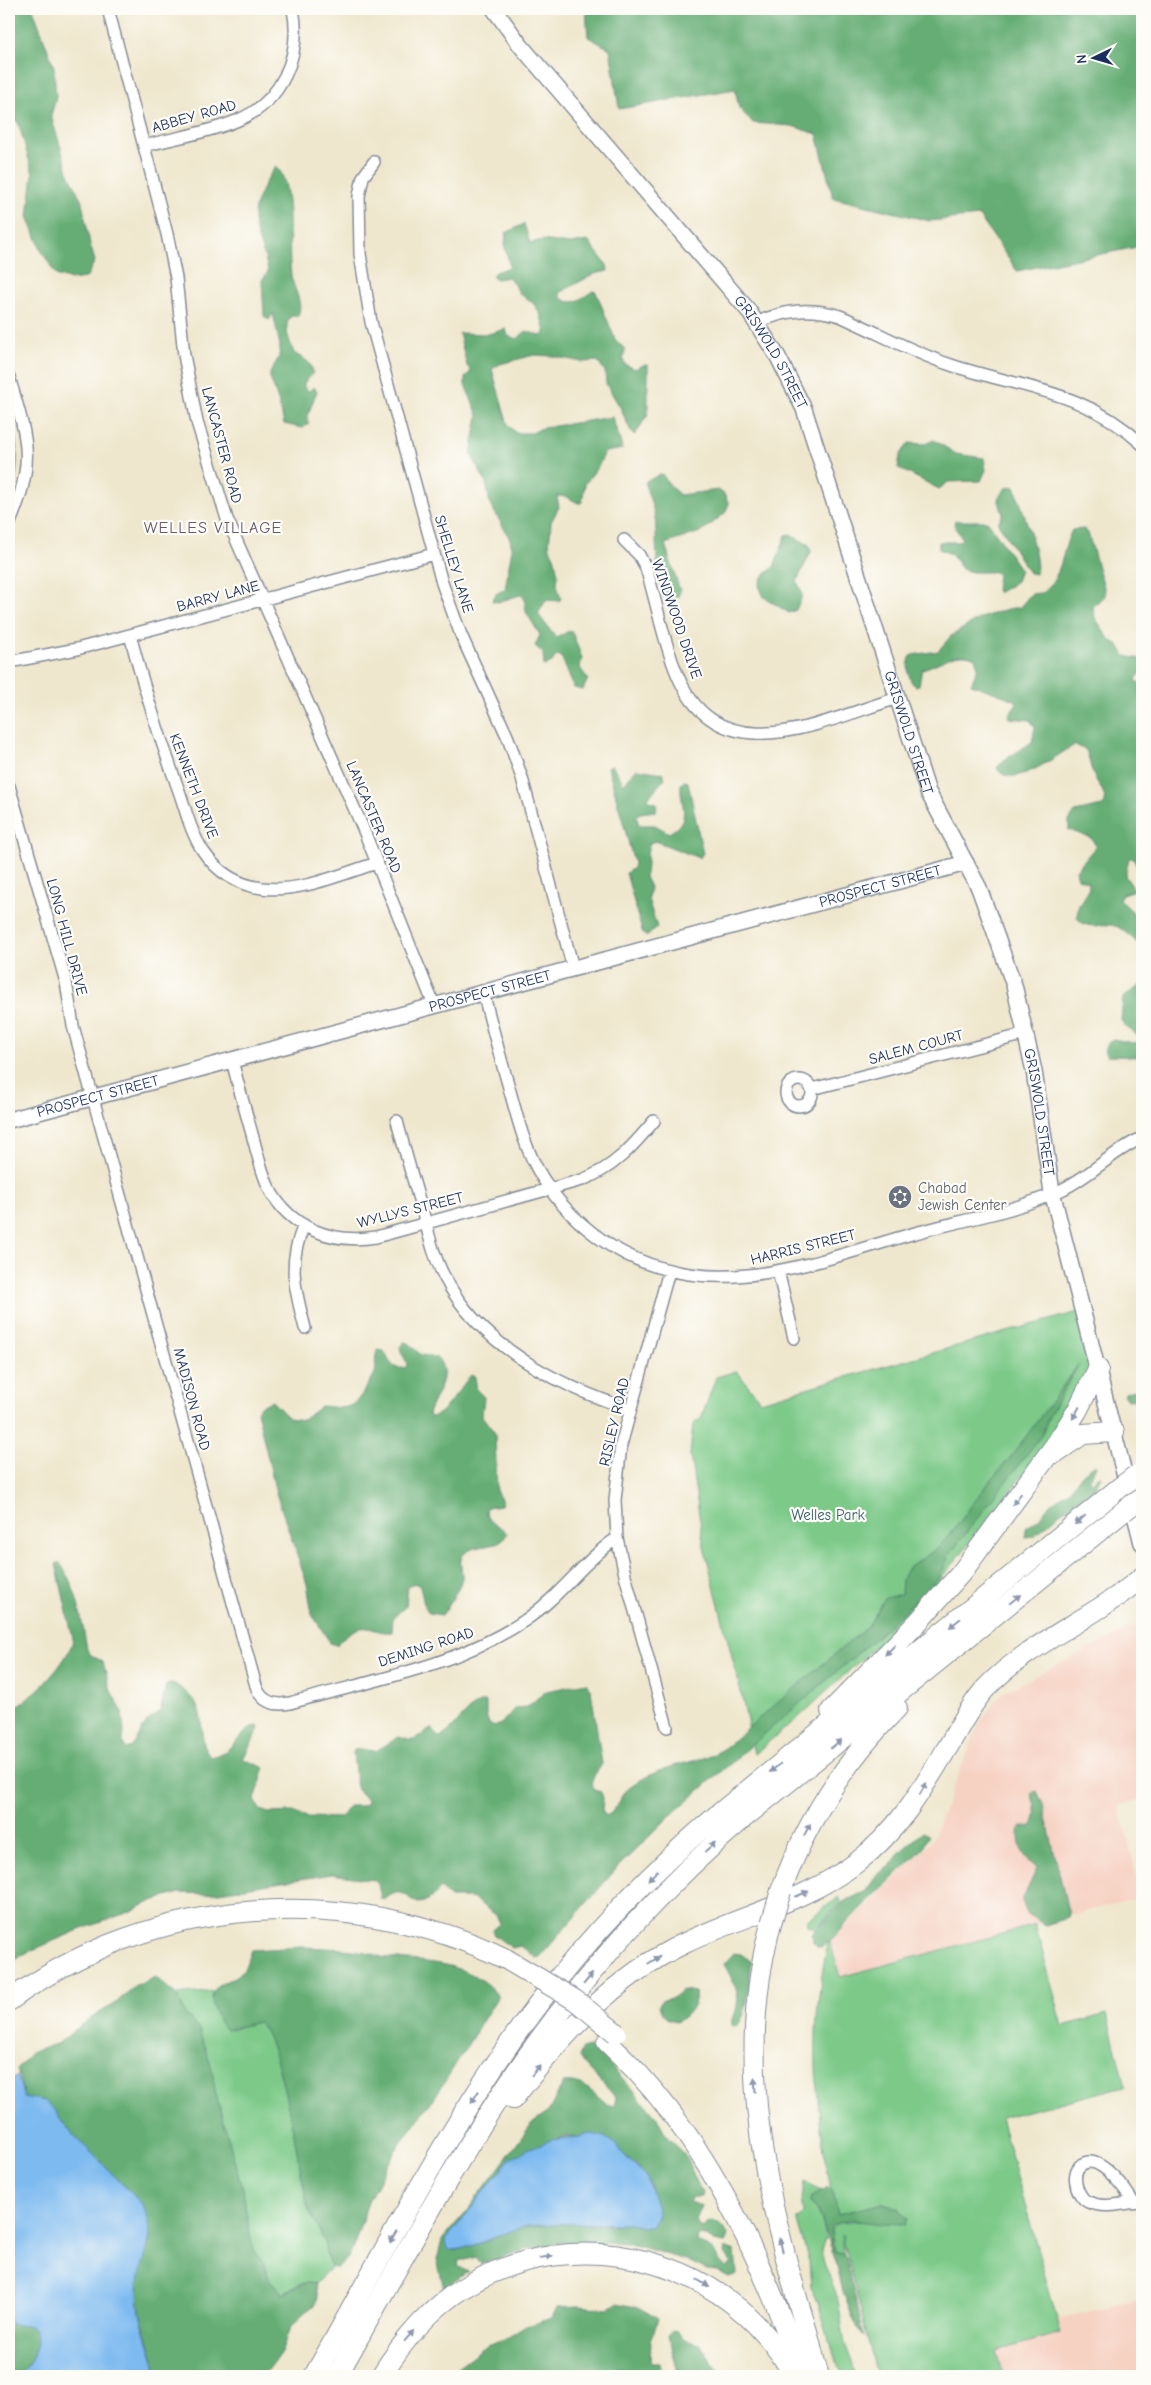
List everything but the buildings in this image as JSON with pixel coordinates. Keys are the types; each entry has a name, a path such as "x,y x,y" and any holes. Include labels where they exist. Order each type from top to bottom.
{"highway":[{"path":"813,1738 840,1701 950,1587 1046,1460 1077,1411 1098,1369"},
{"path":"1046,1460 1083,1434 1114,1432"},
{"path":"314,2376 458,2124 510,2044 545,1995 619,1910 682,1847 1139,1473"},
{"path":"337,2376 441,2192 494,2105 539,2040 575,1994 648,1908 685,1870 736,1825 1141,1497"},
{"path":"441,2192 550,2053 609,1992 637,1971 671,1950 821,1885 866,1855 888,1836 907,1813 970,1709 987,1688 1014,1664 1120,1594 1142,1577"},
{"path":"812,2370 773,2211 756,2104 755,2009 760,1970 781,1891 804,1835 844,1769 874,1732 950,1652"},
{"path":"9,2001 66,1966 123,1940 180,1922 246,1912 318,1910 380,1918 456,1937 503,1964 561,1991 666,2085 721,2167 760,2239 802,2337 812,2370"},
{"path":"9,2017 67,1979 120,1954 187,1933 244,1924 312,1922 369,1928 503,1964"},
{"path":"381,2376 399,2348 417,2326 462,2289 520,2262 546,2257 590,2253 618,2255 655,2263 690,2276 712,2288 732,2303 759,2328 780,2354 794,2376"},
{"path":"301,2376 316,2352 342,2326"}],"main road":[{"name":"GRISWOLD STREET","path":"494,9 521,46 658,204 756,322 787,374 811,428 932,802 966,863 991,916 1014,985 1035,1079 1052,1194 1142,1543"},
{"name":"PROSPECT STREET","path":"11,1119 966,863"}],"street":[{"name":"LANCASTER ROAD","path":"108,9 172,256 184,356 199,430 227,519 377,863 434,1005"},
{"name":"ABBEY ROAD","path":"144,146 228,124 247,116 263,105 281,84 292,61 296,30 292,9"},
{"name":"SHELLEY LANE","path":"374,162 363,177 359,190 362,277 371,322 434,554 458,626 508,738 522,778 573,968"},
{"path":"756,322 793,310 822,311 840,316 950,365 1064,396 1095,409 1142,444"},
{"path":"9,377 25,432 27,456 22,491 9,525"},
{"name":"WINDWOOD DRIVE","path":"624,540 639,555 646,568 681,683 702,710 722,724 744,732 778,734 798,730 898,698"},
{"name":"BARRY LANE","path":"9,662 55,654 130,635 434,554"},
{"name":"KENNETH DRIVE","path":"130,635 156,728 194,833 203,851 216,866 238,882 261,888 278,889 310,883 377,863"},
{"name":"LONG HILL DRIVE","path":"9,786 66,982 73,1026 93,1097"},
{"name":"HARRIS STREET","path":"483,992 522,1134 534,1163 550,1189 570,1213 606,1242 637,1260 669,1271 724,1278 778,1272 1018,1207 1081,1180 1120,1149 1142,1138"},
{"name":"SALEM COURT","path":"812,1090 1026,1034"},
{"name":"WYLLYS STREET","path":"232,1060 266,1180 280,1205 304,1225 327,1235 356,1239 376,1237 591,1177 624,1156 654,1121"},
{"name":"MADISON ROAD","path":"93,1097 256,1686 261,1697 270,1703"},
{"path":"397,1122 425,1223 445,1278 462,1306 484,1329 516,1354 549,1375 590,1395 630,1409"},
{"path":"304,1225 296,1248 293,1270 296,1291 306,1328"},
{"name":"RISLEY ROAD","path":"667,1727 624,1575 617,1538 616,1482 621,1444 669,1271"},
{"path":"778,1272 794,1338"},
{"name":"DEMING ROAD","path":"270,1703 290,1703 432,1664 473,1649 511,1629 540,1609 566,1587 602,1549 617,1538"},
{"path":"1089,2162 1097,2165 1124,2187 1138,2202 1114,2206 1087,2202 1078,2191 1075,2178 1077,2171 1081,2165 1089,2162"}],"shaded area":[{"path":"1142,1622 1142,1799 1119,1805 1142,1897 1068,1916 1043,1804 1039,1793 1033,1792 1031,1796 1035,1801 1035,1819 1031,1827 1021,1827 1030,1860 1035,1863 1037,1868 1022,1901 1028,1915 1040,1924 839,1977 830,1941 931,1843 978,1726 994,1703 1004,1692"},
{"path":"1142,2299 1142,2376 1004,2376 997,2351 1060,2333 1057,2319"}],"green space":[{"path":"9,9 33,9 54,67 56,97 51,116 68,171 82,202 95,261 86,278 71,280 56,275 41,250 28,216 33,174 18,122 9,117"},
{"path":"586,9 1142,9 1142,246 1017,271 979,216 930,221 833,198 817,134 792,126 753,123 739,108 735,89 619,109 610,49 588,37"},
{"path":"276,166 282,175 286,187 291,275 300,306 298,316 291,316 288,320 287,329 294,353 311,365 313,373 304,383 304,388 309,391 314,387 317,391 307,417 309,424 302,428 284,424 270,378 270,373 279,357 280,346 273,313 269,320 264,316 262,280 268,272 254,222 259,196"},
{"path":"524,224 530,243 542,240 570,244 588,241 607,265 608,271 594,274 563,291 560,297 573,302 593,291 596,292 615,339 625,349 623,360 626,365 635,369 648,365 648,414 635,435 631,432 620,407 606,384 605,371 597,361 582,362 552,356 534,355 500,364 492,369 508,425 516,433 532,433 542,428 612,417 623,449 605,452 599,465 585,484 582,503 567,497 557,496 559,507 551,522 549,547 554,556 558,574 557,585 561,599 559,601 546,600 538,614 556,638 569,631 572,632 582,658 580,668 588,679 583,690 574,688 561,656 556,656 552,662 544,666 543,653 535,646 540,635 526,612 524,597 520,595 498,602 492,601 496,594 505,589 512,548 510,539 490,504 486,483 471,454 478,415 465,385 465,378 471,371 467,366 459,333 488,334 506,329 508,336 517,339 526,331 541,336 545,332 540,313 533,303 520,294 509,277 496,279 492,276 495,272 510,267 505,247 506,233"},
{"path":"9,411 16,445 17,467 9,500"},
{"path":"934,440 956,454 984,458 986,470 981,481 948,482 939,489 898,468 900,455 909,443 925,444"},
{"path":"662,474 672,488 680,495 718,490 724,494 729,504 725,513 703,531 665,544 680,591 678,597 671,600 665,596 658,576 655,518 645,484 646,481"},
{"path":"1015,487 1030,532 1036,556 1036,574 1029,573 998,523 1003,514 998,498 1006,488"},
{"path":"955,521 987,521 989,523 1020,569 1016,582 998,593 996,590 998,575 995,572 972,572 962,569 951,554 939,549 939,542 958,542 962,539 954,525"},
{"path":"1084,529 1088,533 1105,591 1105,596 1093,606 1095,618 1110,640 1119,645 1125,656 1142,659 1142,673 1136,680 1142,688 1142,878 1133,858 1129,858 1125,876 1135,890 1122,894 1119,899 1132,911 1142,936 1142,948 1118,927 1107,925 1091,926 1081,922 1077,917 1078,907 1089,887 1088,882 1078,878 1076,870 1096,846 1091,838 1069,830 1069,821 1075,812 1105,804 1104,795 1093,774 1086,750 1075,745 1024,774 1004,775 997,768 1003,761 1032,742 1035,727 1030,720 1010,718 1009,715 1017,703 1015,700 971,684 978,667 975,658 968,655 948,658 922,669 919,685 915,686 912,683 908,671 912,655 938,651 951,636 980,618 1007,609 1020,607 1031,594 1043,592 1054,580 1058,572 1072,530"},
{"path":"790,534 809,545 811,552 797,581 802,597 796,610 789,613 764,597 759,586 762,577 774,567 786,535"},
{"path":"612,765 624,784 637,769 663,773 665,778 648,798 649,801 657,803 656,811 640,813 636,816 639,825 655,825 669,833 681,822 684,811 681,784 684,781 688,782 703,854 699,858 655,841 650,843 645,877 650,887 648,899 657,927 648,936 645,936 642,931 626,873 633,868 634,863 608,767"},
{"path":"1142,984 1142,1040 1124,1025 1121,1020 1123,998"},
{"path":"1113,1039 1134,1043 1142,1040 1142,1057 1107,1056 1105,1053 1105,1047"},
{"name":"Welles Park","path":"1078,1312 1093,1370 1075,1408 934,1588 905,1619 798,1718 754,1754 740,1688 704,1547 690,1455 693,1424 701,1419 716,1377 737,1371 760,1401"},
{"path":"404,1342 408,1343 421,1355 436,1357 441,1364 443,1378 428,1414 431,1417 447,1406 471,1375 475,1377 477,1390 484,1397 482,1416 495,1433 497,1493 502,1501 501,1505 487,1507 486,1513 490,1520 507,1534 498,1543 468,1551 463,1555 461,1560 461,1581 454,1597 442,1615 429,1613 424,1605 420,1586 414,1583 408,1587 406,1606 393,1618 392,1632 361,1628 348,1634 337,1645 330,1643 312,1614 307,1584 276,1493 257,1411 260,1406 272,1401 289,1418 303,1420 321,1406 341,1408 350,1406 359,1398 375,1373 378,1350 384,1351 393,1366 404,1368 407,1365 400,1347"},
{"path":"1079,1364 1051,1412 1041,1436 949,1555 940,1577 879,1635 670,1816 617,1868 540,1957 536,1958 521,1946 512,1948 494,1935 492,1930 500,1923 496,1915 472,1898 450,1898 441,1888 432,1897 417,1903 404,1894 399,1893 381,1899 378,1884 374,1880 332,1874 207,1894 180,1893 152,1901 132,1911 79,1930 26,1953 9,1964 9,1703 17,1706 51,1677 66,1657 73,1639 56,1564 59,1562 75,1593 87,1649 91,1655 103,1662 111,1691 122,1711 123,1742 126,1749 132,1747 147,1722 161,1710 166,1685 173,1683 196,1704 200,1714 203,1741 212,1757 226,1751 251,1727 258,1726 259,1729 243,1759 263,1767 264,1770 255,1800 260,1810 269,1813 293,1812 307,1817 341,1818 348,1806 366,1804 367,1799 357,1790 353,1753 355,1749 376,1751 399,1737 414,1740 432,1728 438,1737 441,1737 469,1710 480,1703 486,1702 486,1715 489,1724 494,1726 501,1724 515,1708 527,1707 546,1691 586,1683 591,1690 602,1764 592,1780 592,1787 594,1790 601,1792 603,1798 602,1811 606,1816 613,1811 624,1793 644,1778 659,1771 704,1758 722,1750 868,1626 885,1598 901,1594 902,1579 907,1569 939,1547 961,1520 981,1492 1013,1454"},
{"path":"1142,1389 1142,1399 1127,1400 1124,1396 1126,1392"},
{"path":"1094,1465 1096,1466 1089,1480 1090,1483 1093,1483 1097,1476 1101,1476 1094,1490 1060,1513 1034,1536 1025,1537 1026,1528 1039,1519 1051,1503 1070,1490 1083,1473"},
{"path":"1037,1791 1043,1804 1069,1915 1068,1918 1045,1925 1028,1915 1022,1901 1037,1868 1023,1853 1019,1840 1019,1829 1020,1827 1031,1827 1035,1819 1034,1801 1031,1793"},
{"path":"923,1832 928,1836 923,1849 858,1911 828,1943 822,1947 817,1946 813,1942 812,1933 841,1903 866,1891 877,1875 891,1865 901,1851"},
{"path":"839,1897 841,1901 815,1928 807,1925 806,1921"},
{"path":"1035,1925 1063,2026 1107,2014 1125,2086 1001,2118 1061,2333 997,2351 1004,2376 877,2376 842,2235 844,2253 842,2255 836,2252 830,2230 838,2223 865,2221 890,2224 907,2219 899,2208 883,2203 841,2214 836,2211 826,2165 816,2067 819,1995 828,1943 830,1941 840,1977"},
{"path":"301,1947 334,1948 366,1952 383,1957 448,1966 475,1976 498,1996 439,2091 396,2150 369,2199 348,2258 338,2267 331,2267 324,2242 307,2203 282,2078 266,2034 258,2022 226,2030 213,2008 212,2001 212,1995 219,1985 237,1976 244,1969 251,1950"},
{"path":"734,1953 741,1954 752,1962 744,2014 736,2026 732,2025 732,2018 736,2011 738,2000 734,1984 724,1964"},
{"path":"155,1977 177,1995 185,2014 199,2030 212,2070 215,2091 243,2192 251,2241 256,2254 265,2265 269,2279 283,2294 302,2284 315,2284 318,2297 316,2303 291,2326 281,2352 264,2376 158,2376 143,2325 138,2293 140,2272 151,2237 114,2178 68,2129 51,2106 38,2100 24,2097 17,2069 32,2052 59,2043 82,2024 117,2002 134,1987"},
{"path":"682,1990 695,1992 695,2001 688,2013 676,2022 670,2020 661,2012 659,2005 661,2001 671,1999"},
{"path":"214,1991 214,2009 222,2023 233,2030 245,2024 258,2022 266,2034 282,2078 307,2203 324,2242 331,2267 315,2284 301,2283 283,2294 269,2279 265,2265 256,2254 251,2241 243,2192 215,2091 210,2063 204,2050 199,2030 185,2014 177,1995"},
{"path":"589,2047 599,2052 656,2116 668,2138 684,2153 702,2193 701,2197 692,2197 689,2202 702,2206 696,2220 698,2225 703,2228 707,2223 714,2221 724,2228 728,2235 725,2243 713,2241 702,2235 698,2236 697,2241 713,2251 726,2267 732,2264 725,2254 725,2248 735,2252 737,2274 729,2277 717,2271 707,2270 686,2260 630,2244 562,2243 527,2249 482,2264 476,2257 459,2262 458,2266 468,2272 444,2288 437,2260 442,2240 470,2207 533,2122 549,2111 563,2083 573,2083 588,2088 603,2101 614,2106 616,2099 612,2093 587,2068 579,2057 582,2049","holes":["586,2134 615,2144 635,2164 650,2184 652,2198 657,2207 657,2216 653,2226 646,2227 634,2224 592,2225 581,2223 529,2226 512,2230 485,2242 454,2251 449,2236 496,2179 528,2149 564,2137 580,2137"]},
{"path":"805,2182 822,2190 811,2197 810,2202 819,2214 824,2228 826,2238 823,2244 823,2259 837,2297 844,2339 855,2376 844,2376 835,2361 818,2302 811,2287 809,2262 797,2222 797,2218 803,2214 801,2198"},
{"path":"828,2187 833,2190 838,2214 883,2203 899,2208 907,2219 905,2225 849,2221 831,2227 832,2244 836,2252 843,2254 846,2258 864,2336 854,2321 843,2292 836,2262 819,2212 810,2202 811,2197"},
{"path":"617,2303 640,2308 658,2319 651,2341 650,2361 651,2363 659,2363 663,2376 445,2376 487,2345 505,2339 526,2326 552,2318 557,2307 579,2306 608,2309"},
{"path":"9,2324 29,2326 35,2330 38,2336 35,2350 19,2376 9,2376"},
{"path":"674,2330 678,2331 685,2340 700,2344 712,2362 726,2376 679,2376 668,2335"}],"water":[{"path":"17,2076 24,2097 45,2101 51,2106 68,2129 141,2203 147,2215 149,2226 148,2246 140,2279 138,2302 142,2323 158,2376 19,2376 36,2349 37,2337 35,2330 29,2326 9,2324 9,2080"},
{"path":"588,2133 604,2137 615,2144 646,2176 658,2212 653,2226 577,2223 527,2226 463,2248 447,2249 445,2243 449,2236 509,2160 528,2149 551,2140 580,2137"}],"place":[{"name":"Chabad Jewish Center","path":"900,1197"}],"district":[{"name":"WELLES VILLAGE","path":"213,527"}]}
